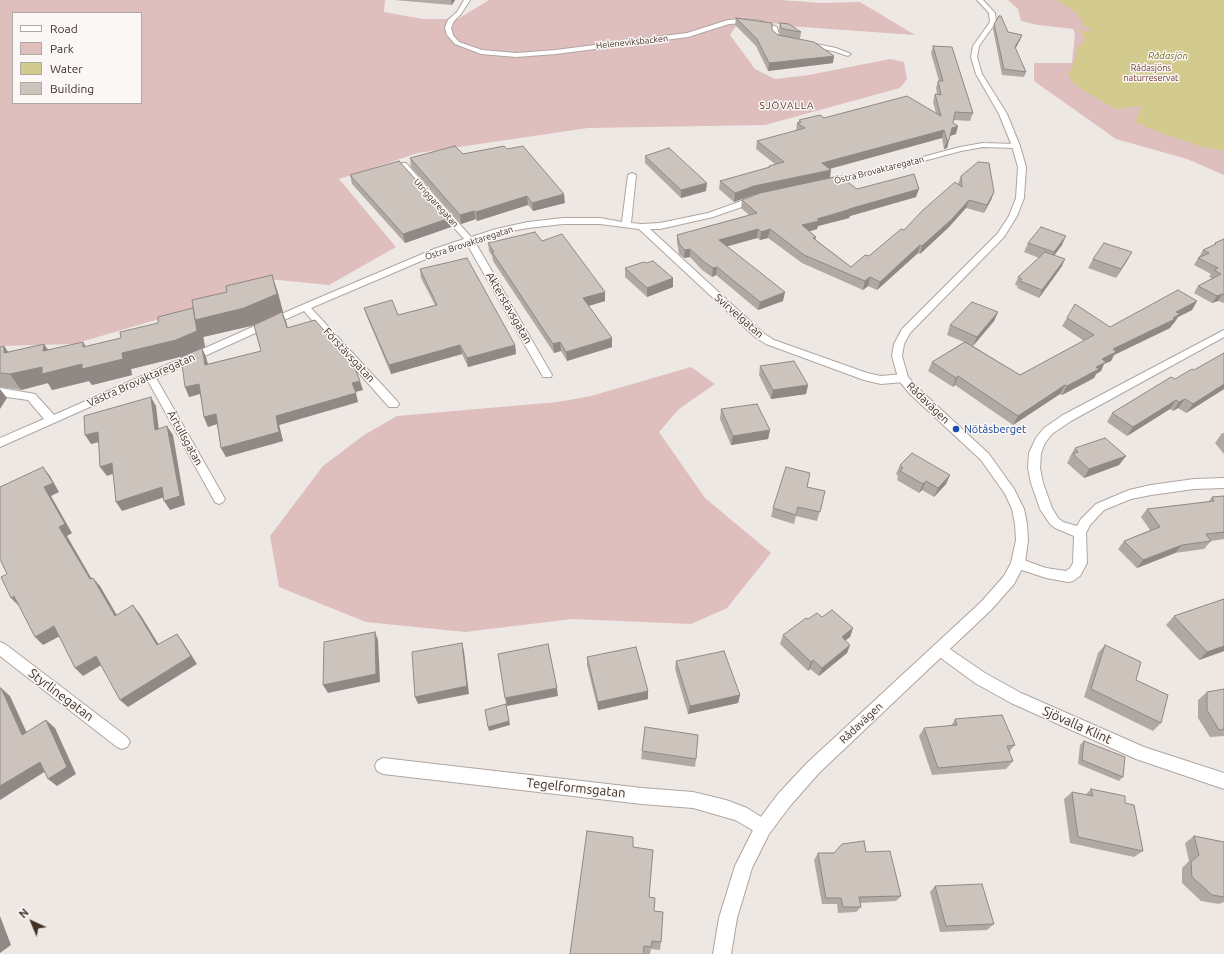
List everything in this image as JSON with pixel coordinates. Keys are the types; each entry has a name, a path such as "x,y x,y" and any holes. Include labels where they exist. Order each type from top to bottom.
{"street":[{"name":"Heleneviksbacken","path":"467,0 459,13 451,20 448,28 450,35 457,43 481,52 516,55 556,52 688,35 728,22 745,21 761,23 775,28 776,37 796,43 834,49 848,54"},
{"name":"Rådavägen","path":"722,954 728,918 744,866 763,828 784,800 813,768 986,606 1009,580 1018,563 1022,540 1021,524 1018,509 1010,492 985,458 928,405 903,378 898,366 897,356 898,344 906,331 1001,235 1013,216 1020,198 1022,167 1016,146 1003,114 979,74 974,57 976,46 993,22 992,13 980,0"},
{"name":"Östra Brovaktaregatan","path":"820,184 875,172 983,144 1016,146"},
{"name":"Utriggaregatan","path":"403,165 470,241"},
{"path":"626,225 632,175"},
{"name":"Östra Brovaktaregatan","path":"305,307 437,251 499,231 528,225 563,221 600,221 642,227 660,226 710,215 763,197"},
{"name":"Svirvelgatan","path":"642,227 759,335 770,342 864,376 881,380 903,378"},
{"name":"Akterstävsgatan","path":"470,241 547,375"},
{"name":"Västra Brovaktaregatan","path":"0,443 305,307"},
{"name":"Förstävsgatan","path":"305,307 393,404"},
{"path":"1080,533 1059,525 1050,517 1046,509 1038,490 1034,468 1035,454 1040,441 1048,431 1067,418 1224,333"},
{"name":"Ärtullsgatan","path":"150,376 219,499"},
{"path":"0,392 30,397 52,420"},
{"path":"1018,563 1046,573 1068,577 1074,572 1080,563 1080,533 1085,522 1100,507 1129,495 1194,484 1224,483"},
{"name":"Styrlinegatan","path":"0,648 122,742"},
{"name":"Sjövalla Klint","path":"939,649 980,678 1016,698 1142,754 1224,781"},
{"name":"Tegelformsgatan","path":"383,766 634,795 693,800 726,808 741,814 763,828"}],"green space":[{"path":"0,0 385,0 384,12 423,19 458,19 489,0 781,0 822,3 860,2 915,35 788,26 742,17 730,35 755,69 775,79 809,75 890,59 904,62 907,79 900,88 765,125 588,128 418,153 339,179 396,247 329,285 268,279 183,312 74,344 0,346"},
{"name":"Rådasjön","path":"1008,0 1224,0 1224,175 1187,159 1116,139 1034,81 1034,63 1072,63 1075,34 1073,29 1038,25 1021,21 1018,9"},
{"path":"691,367 715,384 679,409 659,432 705,498 771,553 727,608 691,624 572,619 465,632 366,622 279,587 270,536 323,466 364,435 397,416 558,402 591,396"}],"water":[{"name":"Rådasjön","path":"1057,0 1224,0 1224,151 1203,147 1158,132 1135,122 1142,106 1115,109 1075,85 1068,75 1074,63 1077,48 1085,41 1082,33 1076,30 1088,32 1091,28 1082,25 1082,20 1075,12"}],"building":[{"path":"999,16 1001,16 1008,32 1022,35 1015,47 1026,72 1004,69 994,24"},
{"path":"736,18 772,23 772,30 778,35 814,42 834,56 769,63 757,39"},
{"path":"780,23 789,24 801,32 781,28"},
{"path":"933,46 952,47 973,113 955,112 953,123 958,126 952,128 949,140 947,141 944,130 822,163 831,170 754,186 735,193 720,181 784,162 757,141 805,128 797,123 801,122 799,120 820,115 824,118 907,96 941,116 935,94 941,95 938,81 943,81"},
{"path":"455,146 463,154 504,146 507,149 523,146 564,194 532,203 527,196 476,212 474,211 460,215 410,158"},
{"path":"669,148 707,183 681,190 645,156"},
{"path":"399,161 450,218 403,234 350,175"},
{"path":"978,162 989,163 994,192 987,205 969,200 952,219 922,246 920,245 880,282 870,277 865,281 804,255 770,229 761,232 758,229 719,240 785,292 760,302 717,267 713,268 690,249 685,250 680,245 677,235 757,213 742,200 760,193 839,176 857,189 914,174 919,189 849,209 851,209 817,219 819,221 802,225 816,237 813,238 851,267 865,255 869,256 901,229 904,230 923,210 955,182 962,187 961,176"},
{"path":"1041,227 1066,236 1054,252 1028,243"},
{"path":"535,232 542,241 562,234 605,292 583,298 612,338 566,352 560,342 553,344 492,252 494,252 488,243"},
{"path":"1224,239 1224,295 1222,294 1217,296 1198,286 1221,274 1214,270 1218,268 1198,258 1209,253 1203,250"},
{"path":"1104,243 1132,252 1121,269 1093,259"},
{"path":"1045,252 1065,259 1042,290 1020,281 1022,279 1018,277"},
{"path":"467,258 515,345 467,358 460,345 389,365 364,308 392,300 398,315 437,305 420,269"},
{"path":"653,261 673,278 647,288 625,268 644,262 646,263"},
{"path":"272,275 277,294 244,308 195,320 192,300 227,292 226,286"},
{"path":"1178,290 1197,301 1176,312 1180,314 1173,318 1175,319 1113,349 1116,352 1102,359 1106,362 1096,367 1099,369 1067,386 1065,385 1018,416 958,376 956,378 932,362 965,342 1020,375 1094,335 1067,318 1075,304 1110,327"},
{"path":"972,302 998,312 977,337 950,325"},
{"path":"193,308 197,331 176,340 122,353 123,359 82,369 82,364 42,374 42,367 10,374 0,373 0,347 4,346 4,353 44,344 43,351 83,342 83,347 121,338 120,332 158,323 158,317"},
{"path":"282,312 287,328 315,320 353,363 360,381 352,383 356,393 276,416 279,432 221,448 216,414 204,417 199,384 185,387 181,357 202,348 205,365 261,351 254,325"},
{"path":"1224,353 1224,384 1193,404 1185,399 1179,402 1176,400 1133,427 1112,413 1171,377 1175,379"},
{"path":"794,361 808,385 773,390 760,366"},
{"path":"151,397 155,430 167,426 180,496 164,501 162,487 116,502 112,463 100,467 98,432 85,435 84,416"},
{"path":"757,404 770,430 733,436 721,409"},
{"path":"1105,438 1126,456 1089,469 1073,454 1078,452 1075,448"},
{"path":"912,453 950,475 938,488 926,481 923,484 900,471 903,468 900,465"},
{"path":"43,467 53,483 44,487 65,524 59,527 90,579 93,578 115,616 133,605 157,645 177,634 191,656 120,700 96,656 75,668 54,626 35,637 14,596 11,598 1,577 7,574 0,559 0,487"},
{"path":"786,467 810,473 807,487 825,491 820,512 798,507 796,515 773,508"},
{"path":"1224,496 1224,532 1206,534 1211,541 1182,545 1143,560 1124,541 1160,527 1147,509 1214,501 1212,497"},
{"path":"1224,599 1224,646 1207,652 1174,616"},
{"path":"832,610 853,628 842,637 850,645 822,668 813,660 811,662 783,635 806,618 808,619 817,613 822,617"},
{"path":"375,632 376,674 323,685 324,642"},
{"path":"462,643 467,686 415,697 412,652"},
{"path":"548,644 557,688 505,698 498,654"},
{"path":"1105,645 1141,662 1136,680 1168,695 1161,723 1091,689"},
{"path":"636,647 648,691 598,702 587,657"},
{"path":"724,651 740,695 690,706 676,661"},
{"path":"0,688 22,735 46,720 67,767 48,779 40,762 0,786"},
{"path":"1224,689 1224,729 1219,730 1207,710 1207,692"},
{"path":"506,704 509,721 488,727 485,710"},
{"path":"1002,715 1015,745 1007,746 1013,761 938,768 924,728 957,725 955,719"},
{"path":"645,727 698,735 696,759 642,751"},
{"path":"1084,741 1125,757 1123,777 1082,760"},
{"path":"1091,789 1125,796 1125,803 1134,805 1143,851 1078,837 1072,792 1093,796"},
{"path":"587,831 633,837 633,847 653,850 649,897 655,898 654,911 663,912 661,942 652,941 651,947 644,946 643,954 570,954"},
{"path":"1194,836 1224,842 1224,897 1212,895 1192,877 1191,862 1199,855"},
{"path":"864,841 866,852 890,851 901,896 859,897 861,907 843,907 841,898 826,898 818,853 834,853 842,844"},
{"path":"982,884 994,924 946,926 935,886"}],"place":[{"name":"Nötåsberget","path":"956,429"}],"district":[{"name":"SJÖVALLA","path":"787,106"}],"park label":[{"name":"Rådasjöns naturreservat","path":"1151,74"}]}
